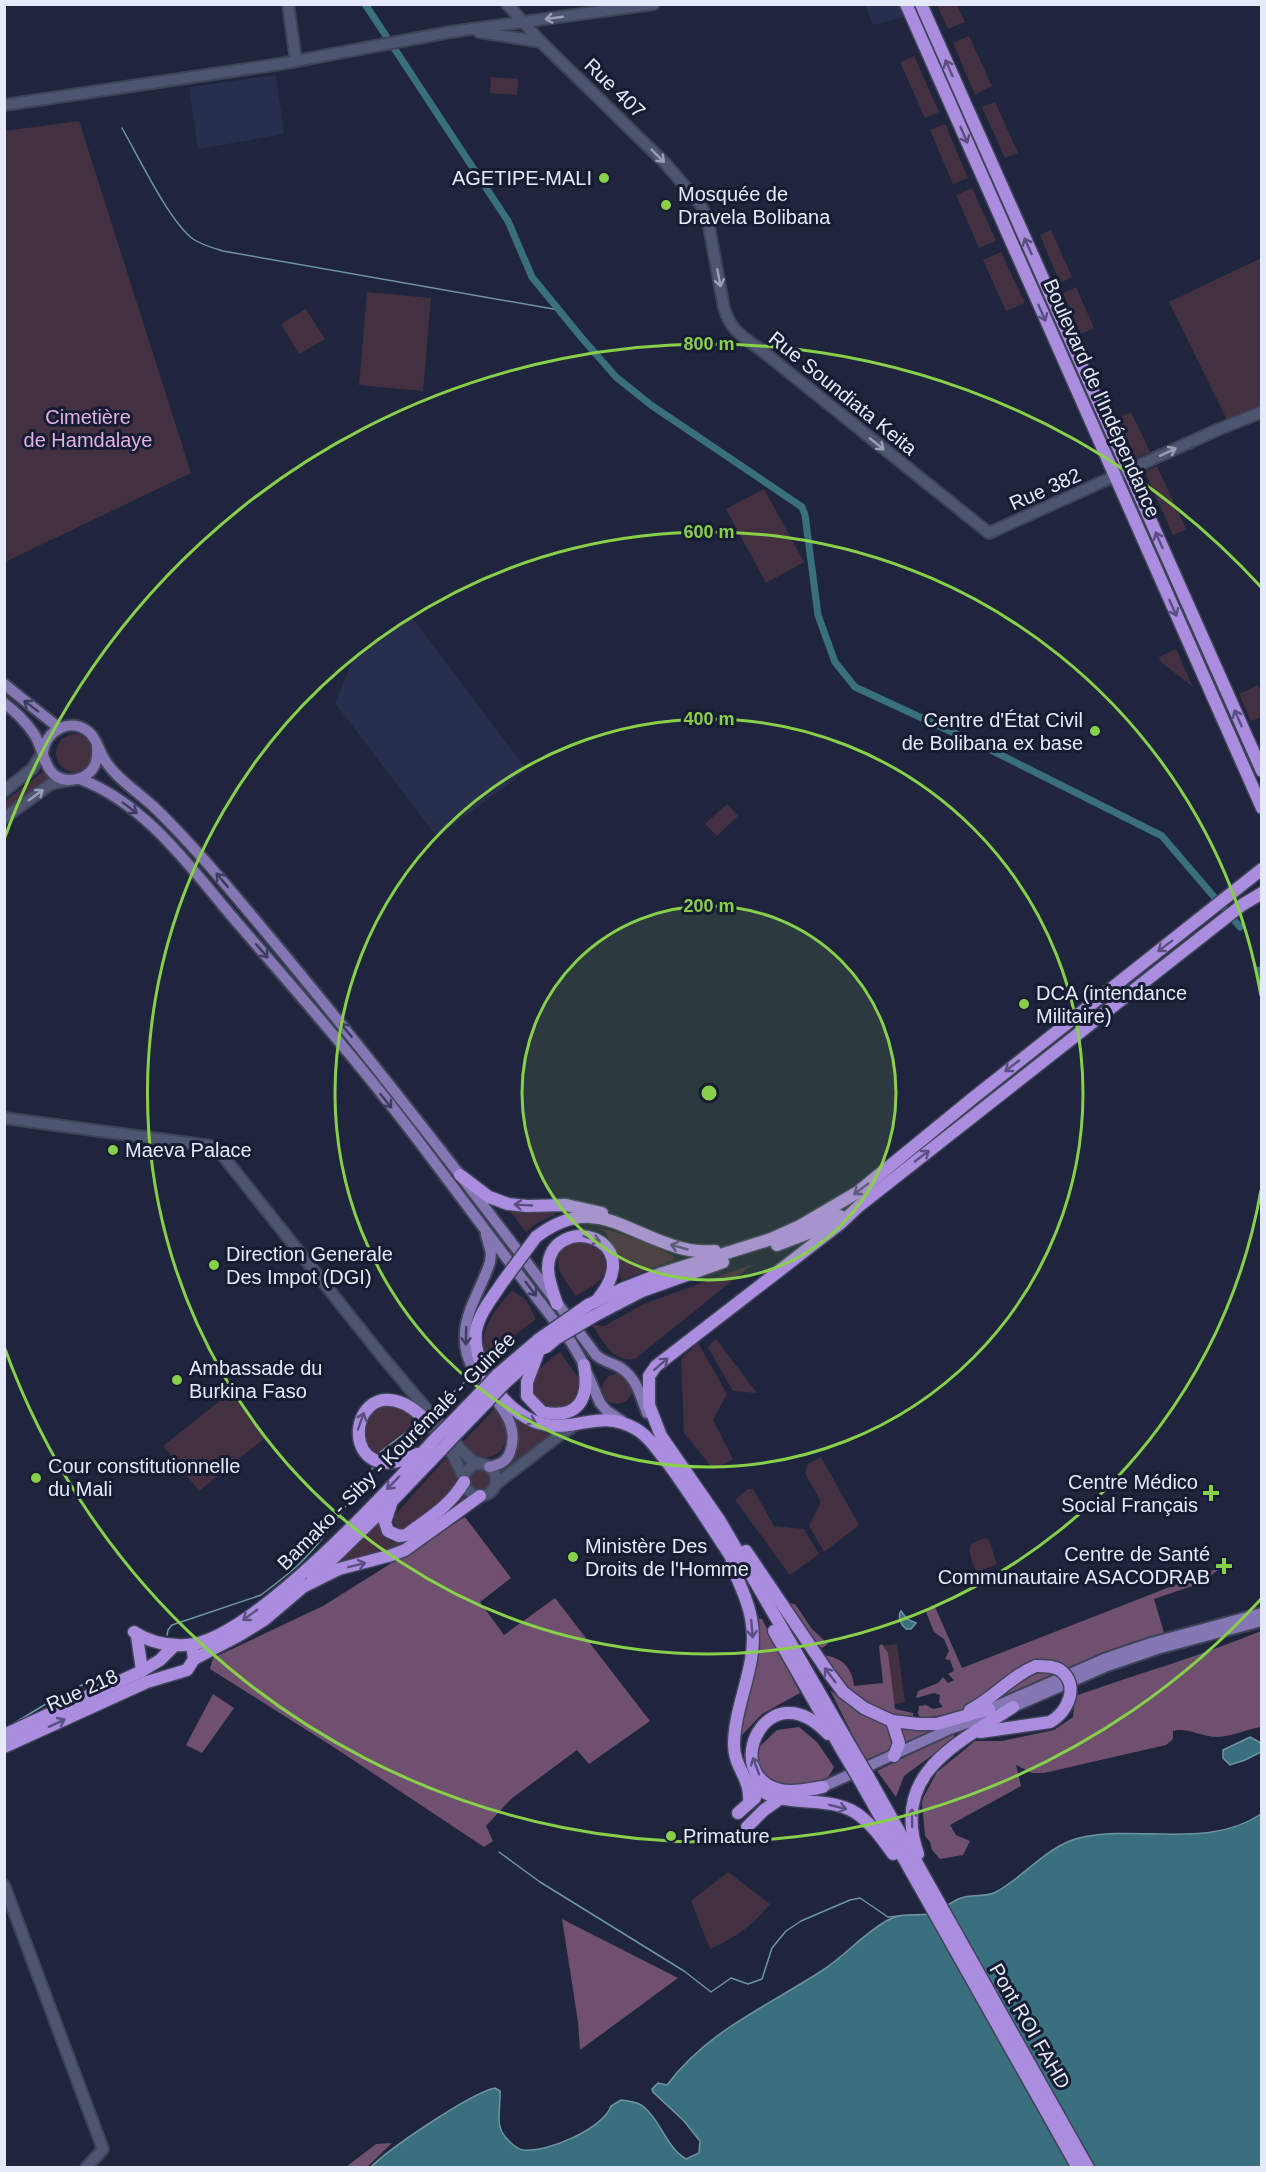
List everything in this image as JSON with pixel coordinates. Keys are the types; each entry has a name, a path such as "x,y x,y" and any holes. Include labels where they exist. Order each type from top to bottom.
{"highway":[{"name":"Boulevard de l'Indépendance","path":"906,4 1262,808"},
{"name":"Boulevard de l'Indépendance","path":"921,4 1262,771"},
{"name":"Bamako - Siby - Kourémalé - Guinée","path":"176,1647 213,1637 234,1626 300,1576 454,1428 501,1379 593,1307 660,1274 771,1239 800,1226 858,1192 1262,869"},
{"path":"846,1750 720,1521 661,1436 649,1405 649,1376 656,1366 841,1223 1242,905 1262,893"},
{"path":"460,1175 489,1197 508,1204 527,1206 555,1204 583,1207 607,1214 629,1227 672,1246 690,1251 733,1251"},
{"name":"Bamako - Siby - Kourémalé - Guinée","path":"593,1307 814,1231 860,1206"},
{"path":"629,1227 593,1217 577,1218 552,1225 536,1238 502,1283 480,1318 476,1350 483,1369 507,1404 525,1419 549,1426 608,1420 620,1422 647,1438 666,1461 740,1571 863,1778 1078,2168"},
{"path":"557,1304 549,1280 550,1256 556,1246 568,1238 577,1235 592,1236 604,1243 611,1252 613,1272 593,1307"},
{"path":"540,1347 526,1382 527,1396 542,1412 562,1414 578,1404 586,1389 584,1365"},
{"path":"426,1419 403,1403 386,1401 372,1405 364,1413 359,1423 360,1444 365,1452 375,1460 385,1464 403,1461 434,1446"},
{"name":"Bamako - Siby - Kourémalé - Guinée","path":"303,1587 394,1499 434,1446"},
{"path":"394,1499 385,1522 388,1531 399,1536 406,1535 445,1507 464,1480"},
{"path":"176,1647 168,1663 171,1668 178,1671 187,1670 194,1659 255,1625 303,1587 339,1569 405,1550 480,1496"},
{"path":"720,1521 731,1529 843,1692 864,1708 892,1721 918,1724 937,1724 989,1709"},
{"path":"717,1536 737,1578 752,1624 753,1648 734,1743 738,1765 749,1786 749,1802"},
{"path":"142,1671 136,1634 152,1642 192,1651 194,1659"},
{"path":"4,1735 142,1671 176,1647"},
{"path":"856,1702 902,1719 924,1720 971,1710 997,1693 1023,1671 1036,1666 1049,1666 1060,1670 1068,1679 1071,1691 1070,1701 1065,1710 1050,1722 996,1729 968,1737"},
{"name":"Rue 218","path":"4,1748 106,1700 178,1671"},
{"path":"931,1900 914,1839 912,1810 916,1793 928,1768 968,1737 1013,1707"},
{"path":"823,1787 792,1791 779,1790 767,1784 757,1773 752,1762 756,1733 764,1723 774,1717 797,1714 821,1726 846,1750"},
{"path":"892,1721 899,1743 894,1756"},
{"path":"746,1780 765,1793 781,1798 832,1805 856,1813 885,1842 931,1900"},
{"path":"738,1813 749,1802 765,1793"},
{"path":"747,1827 764,1810 781,1798"},
{"name":"Pont ROI FAHD","path":"931,1900 1088,2168"}],"main road":[{"path":"288,4 296,61"},
{"name":"Rue 407","path":"507,4 541,42 665,163 701,205 708,221"},
{"path":"4,105 296,61 465,30 525,22 576,10 654,4"},
{"path":"465,30 541,42"},
{"name":"Rue Soundiata Keita","path":"708,221 724,308 735,331 989,533"},
{"name":"Rue 382","path":"989,533 1217,429 1262,412"},
{"path":"4,684 59,728"},
{"path":"4,703 20,716 30,729 51,772 64,779 75,779 101,787 140,816 175,850 304,999 480,1221 571,1342 607,1412 637,1430"},
{"path":"4,791 32,769 43,752 47,738 59,728 70,725 81,727 90,734 106,762 198,852 359,1045 596,1355 621,1368 637,1384 646,1412 661,1436"},
{"path":"4,818 51,784 75,779 89,773 98,753 96,743"},
{"path":"4,1118 212,1146 219,1151 387,1362 468,1458 486,1466 496,1476 496,1484"},
{"path":"464,1480 469,1468 503,1462 511,1451 513,1439 513,1431 507,1417 476,1374 467,1356 465,1340 467,1318 487,1272 491,1253 480,1221"},
{"path":"387,1362 399,1384 458,1462 470,1492 480,1496 491,1492 496,1484 561,1434 585,1422"},
{"path":"781,1798 803,1795 823,1787 963,1724 989,1709 1104,1659 1151,1643 1262,1613"},
{"path":"963,1724 1013,1707 1107,1666 1262,1621"},
{"path":"4,1885 103,2149 86,2168"}],"shaded area":[{"path":"865,5 899,5 904,17 873,25"},
{"path":"276,75 284,134 198,149 189,87"},
{"path":"410,615 527,770 437,837 335,703 354,657"},
{"path":"465,1517 511,1578 480,1602 504,1635 555,1598 650,1721 589,1764 577,1750 511,1799 486,1826 493,1841 484,1847 335,1748 210,1669 213,1658 323,1606"},
{"path":"1221,1567 1204,1582 1154,1599 1165,1636 958,1712 921,1719 918,1714 919,1706 926,1705 933,1709 943,1707 939,1702 940,1695 934,1693 916,1698 918,1691 938,1683 943,1677 948,1683 954,1680 948,1674 954,1671 950,1660 945,1659 949,1651 944,1639 934,1632 926,1612 932,1605 935,1607 962,1668"},
{"path":"789,1603 795,1604 812,1629 828,1644 822,1648 813,1643 788,1606"},
{"path":"901,1611 907,1619 916,1623 911,1629 906,1629 901,1623 899,1616"},
{"path":"753,1618 762,1619 800,1693 762,1714 742,1735 738,1732"},
{"path":"1261,1631 1261,1727 1219,1737 1184,1730 1173,1731 1173,1739 1166,1745 1044,1773 1032,1773 1016,1765 1021,1786 950,1825 956,1835 970,1841 963,1855 940,1859 932,1850 925,1836 923,1798 937,1772 975,1741 1002,1741 1054,1730 1073,1717 1075,1696"},
{"path":"882,1644 888,1653 895,1709 913,1713 913,1718 903,1718 859,1701 822,1662 824,1655 836,1658 845,1664 854,1686 883,1683 879,1646"},
{"path":"830,1690 868,1716 932,1730 900,1747 865,1760"},
{"path":"213,1694 234,1708 202,1753 186,1745"},
{"path":"799,1727 817,1742 834,1767 826,1779 810,1786 794,1788 777,1783 762,1771 756,1750 777,1730"},
{"path":"954,1733 954,1739 904,1776 896,1797 877,1771"},
{"path":"1250,1737 1261,1743 1261,1752 1230,1765 1223,1758 1223,1750"},
{"path":"1261,1814 1261,2167 370,2168 430,2123 468,2100 495,2088 500,2091 500,2128 506,2138 520,2149 533,2150 573,2137 598,2123 611,2106 621,2100 642,2105 655,2119 673,2148 686,2159 699,2153 700,2141 684,2121 652,2089 658,2083 667,2085 683,2066 720,2034 823,1970 888,1920 904,1915 928,1914 961,1898 996,1892 1056,1848 1079,1838 1102,1834 1196,1834 1219,1831 1240,1825"},
{"path":"562,1919 678,1978 580,2050 578,2022"},
{"path":"392,2143 367,2167 346,2167 376,2144"}],"green space":[{"path":"937,5 957,5 965,22 948,29"},
{"path":"969,36 992,86 975,95 953,43"},
{"path":"914,56 939,112 925,118 900,62"},
{"path":"491,77 518,79 517,95 490,93"},
{"path":"995,102 1018,153 1005,158 982,107"},
{"name":"Cimetière de Hamdalaye","path":"79,121 191,473 5,562 5,131"},
{"path":"945,124 968,178 953,184 930,130"},
{"path":"972,188 996,241 979,248 956,195"},
{"path":"1051,230 1072,277 1060,283 1040,235"},
{"path":"1001,252 1025,303 1006,311 983,260"},
{"path":"1261,258 1261,406 1228,422 1169,302"},
{"path":"1076,287 1094,328 1081,334 1063,293"},
{"path":"367,292 431,298 423,391 359,385"},
{"path":"306,309 325,339 299,354 281,324"},
{"path":"1131,412 1150,452 1136,458 1118,418"},
{"path":"1157,466 1186,529 1173,535 1145,472"},
{"path":"764,489 804,562 766,583 726,509"},
{"path":"1176,649 1193,687 1161,662 1159,657"},
{"path":"1258,685 1261,692 1261,717 1251,721 1239,694"},
{"path":"75,734 88,740 94,753 88,766 75,772 62,766 56,753 62,740"},
{"path":"45,770 51,778 5,813 5,801"},
{"path":"727,804 738,816 717,836 705,824"},
{"path":"509,1210 553,1211 555,1215 537,1223 526,1232"},
{"path":"597,1228 635,1239 675,1258 622,1280 618,1252 606,1232"},
{"path":"582,1240 599,1247 606,1264 605,1271 598,1282 576,1296 560,1271 558,1257 570,1245"},
{"path":"753,1264 635,1359 621,1358 609,1350 592,1325 604,1326 644,1304"},
{"path":"512,1290 526,1300 536,1319 486,1357 484,1338 486,1329 494,1313"},
{"path":"716,1339 757,1393 733,1391 708,1347"},
{"path":"698,1343 727,1394 713,1420 733,1459 714,1470 684,1433 681,1359"},
{"path":"560,1352 582,1383 577,1401 560,1409 538,1399 533,1384 542,1367"},
{"path":"617,1374 628,1378 632,1389 628,1400 617,1404 606,1400 602,1389 606,1378"},
{"path":"230,1393 266,1437 199,1491 163,1446"},
{"path":"383,1405 400,1406 430,1432 399,1455 387,1457 378,1454 370,1448 365,1431 367,1421 373,1412"},
{"path":"505,1405 559,1429 502,1472 499,1468 510,1459"},
{"path":"495,1408 505,1424 506,1441 497,1454 478,1457 463,1442"},
{"path":"821,1457 859,1525 824,1552 809,1526 821,1502 805,1473 808,1464"},
{"path":"446,1458 453,1464 457,1473 457,1482 453,1490 439,1506 405,1529 398,1528 394,1523 394,1516"},
{"path":"480,1469 487,1472 490,1479 487,1486 480,1489 473,1486 470,1479 473,1472"},
{"path":"748,1489 753,1489 774,1526 804,1529 819,1554 790,1575 735,1500"},
{"path":"463,1492 468,1498 408,1545 334,1567 380,1522 383,1532 391,1542 408,1539"},
{"path":"985,1538 989,1540 997,1564 977,1572 971,1558 971,1544"},
{"path":"897,1644 905,1702 890,1705 881,1646"},
{"path":"728,1872 770,1904 743,1930 710,1949 691,1901"}],"waterway":[{"path":"365,4 508,221 532,277 581,337 616,377 651,405 802,507 818,615 835,662 855,687 993,751 1162,836 1240,927"},
{"path":"122,128 154,187 174,218 193,239 204,245 223,251 559,310"},
{"path":"1258,970 1262,980"},
{"path":"437,1407 467,1380 459,1340 461,1324"},
{"path":"380,1452 417,1424"},
{"path":"167,1635 172,1625 261,1595 284,1577 318,1543 374,1466"},
{"path":"8,1727 86,1683"},
{"path":"499,1852 540,1882 684,1971 711,1992 731,1978 748,1984 762,1979 772,1948 786,1931 801,1921 850,1900 860,1898 888,1917 900,1916"}],"place":[{"name":"AGETIPE-MALI","path":"604,178"},
{"name":"Mosquée de Dravela Bolibana","path":"666,205"},
{"name":"Centre d'État Civil de Bolibana ex base","path":"1095,731"},
{"name":"DCA (intendance Militaire)","path":"1024,1004"},
{"name":"Maeva Palace","path":"113,1150"},
{"name":"Direction Generale Des Impot (DGI)","path":"214,1265"},
{"name":"Ambassade du Burkina Faso","path":"177,1380"},
{"name":"Cour constitutionnelle du Mali","path":"36,1478"},
{"name":"Centre Médico Social Français","path":"1211,1493"},
{"name":"Ministère Des Droits de l'Homme","path":"573,1557"},
{"name":"Centre de Santé Communautaire ASACODRAB","path":"1224,1566"},
{"name":"Primature","path":"671,1836"}]}
